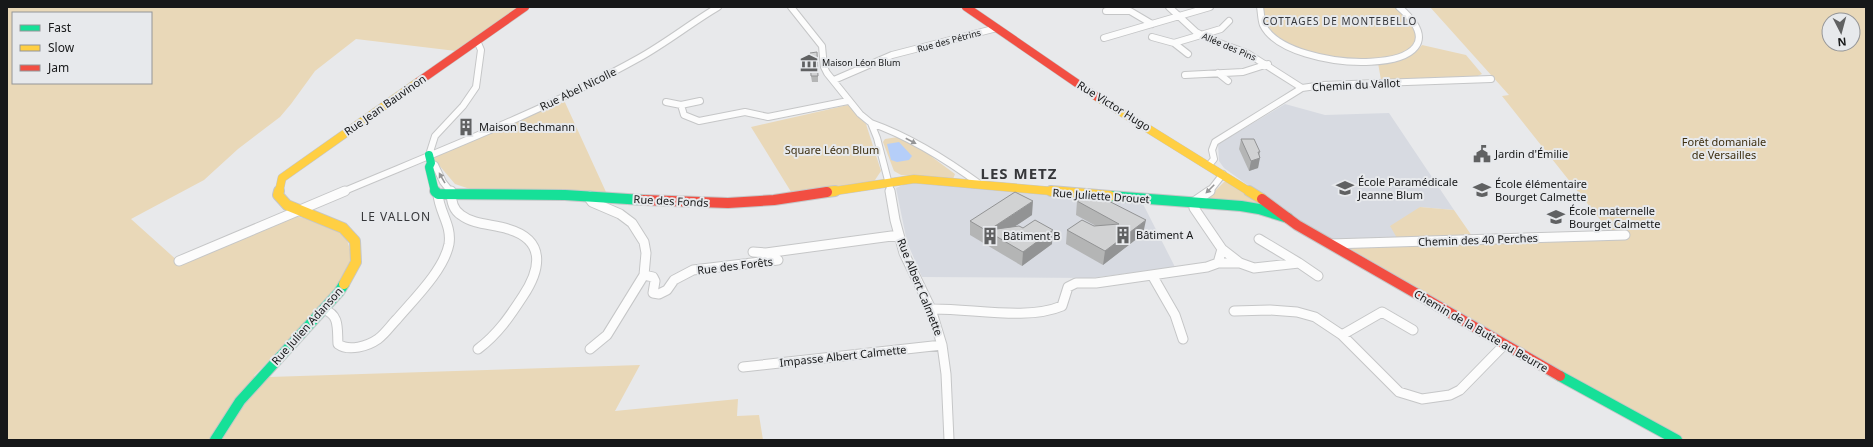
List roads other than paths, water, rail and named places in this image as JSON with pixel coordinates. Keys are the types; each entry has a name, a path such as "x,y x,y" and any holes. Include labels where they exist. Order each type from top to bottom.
{"street":[{"name":"Rue Jean Bauvinon","path":"297,210 284,205 278,198 276,190 282,178 525,7"},
{"name":"Rue Abel Nicolle","path":"179,261 297,210 430,159 540,108 640,58 692,22 718,7"},
{"path":"791,7 822,46 824,67 848,101 860,114 871,123 897,133 933,152 981,185"},
{"name":"Rue Victor Hugo","path":"966,7 1082,87 1265,201"},
{"name":"Allée des Pins","path":"1169,7 1177,17 1201,36 1251,54 1302,88"},
{"path":"1104,38 1210,7"},
{"path":"1260,7 1260,16 1265,28 1275,38 1287,46 1325,59 1361,62 1397,58 1415,50 1420,39 1418,29 1411,18 1399,7"},
{"path":"1106,11 1130,11 1152,24"},
{"path":"1174,43 1221,29 1229,21"},
{"name":"Rue des Pétrins","path":"834,80 892,55 927,48 997,28"},
{"path":"1152,37 1174,43 1188,54"},
{"path":"324,310 331,312 335,317 338,344 342,347 362,346 374,343 381,337 431,278 443,260 450,246 448,223 438,199 438,194 435,192 429,167 430,159 435,136 463,106 476,87 481,50 478,43 475,42"},
{"path":"1184,75 1243,72 1268,64"},
{"path":"1218,73 1228,81"},
{"name":"Chemin du Vallot","path":"1209,166 1214,159 1212,150 1215,142 1302,88 1323,85 1491,78"},
{"path":"666,102 681,105 700,101"},
{"path":"681,105 684,115 699,121 745,112 768,117 848,101"},
{"name":"Rue Albert Calmette","path":"871,123 877,138 889,182 899,235 909,264 931,309 942,344 946,374 950,440"},
{"path":"877,138 897,133"},
{"path":"430,159 435,165 443,182 451,190 450,194 456,211 463,217 511,230 524,236 532,244 538,254 535,276 528,288 493,338 478,349"},
{"path":"952,182 960,175 961,172"},
{"path":"1223,174 1210,191 1194,202 1194,208 1222,249 1240,263 1254,268 1299,263"},
{"name":"Rue Juliette Drouet","path":"889,182 914,179 1194,202 1259,209"},
{"name":"Rue des Fonds","path":"438,194 590,196 682,202 741,202 774,200 869,187 889,182"},
{"path":"590,196 589,198 592,202 620,214 632,223 644,242 646,253 644,275 606,335 590,349"},
{"path":"1259,209 1265,201"},
{"name":"Chemin de la Butte au Beurre","path":"1265,201 1288,218 1330,244 1504,345 1677,440"},
{"name":"Chemin de la Butte au Beurre","path":"1259,209 1288,218"},
{"name":"Rue Julien Adanson","path":"215,440 240,401 324,310 346,284 355,266 358,253 356,241 351,234 340,225 297,210"},
{"path":"753,252 766,253 899,235"},
{"name":"Chemin des 40 Perches","path":"1330,244 1625,235"},
{"path":"1259,239 1318,276"},
{"path":"1218,263 1222,249"},
{"name":"Rue des Forêts","path":"644,275 653,277 653,293 659,294 667,290 674,280 693,270 778,260"},
{"path":"931,309 951,308 980,311 1054,310 1062,306 1068,287 1076,283 1096,282 1207,267 1218,263 1240,263"},
{"path":"1152,274 1175,315 1183,339"},
{"path":"1234,312 1270,310 1297,312 1316,317 1342,334 1391,386 1399,392 1422,399 1450,395 1460,390 1504,345"},
{"path":"1342,334 1382,312 1413,330"},
{"name":"Impasse Albert Calmette","path":"743,367 942,344"}],"water":[{"path":"899,142 912,156 909,160 897,162 891,160 887,144"}],"place":[{"name":"Maison Léon Blum","path":"809,63"},
{"name":"Maison Bechmann","path":"466,127"},
{"name":"Jardin d'Émilie","path":"1482,154"},
{"name":"École Paramédicale Jeanne Blum","path":"1345,188"},
{"name":"École élémentaire Bourget Calmette","path":"1482,190"},
{"name":"École maternelle Bourget Calmette","path":"1556,217"},
{"name":"Bâtiment A","path":"1123,235"},
{"name":"Bâtiment B","path":"990,236"}],"district":[{"name":"COTTAGES DE MONTEBELLO","path":"1340,21"},
{"name":"LES METZ","path":"1019,174"},
{"name":"LE VALLON","path":"396,217"}],"park label":[{"name":"Forêt domaniale de Versailles","path":"1724,148"},
{"name":"Square Léon Blum","path":"832,150"}]}
